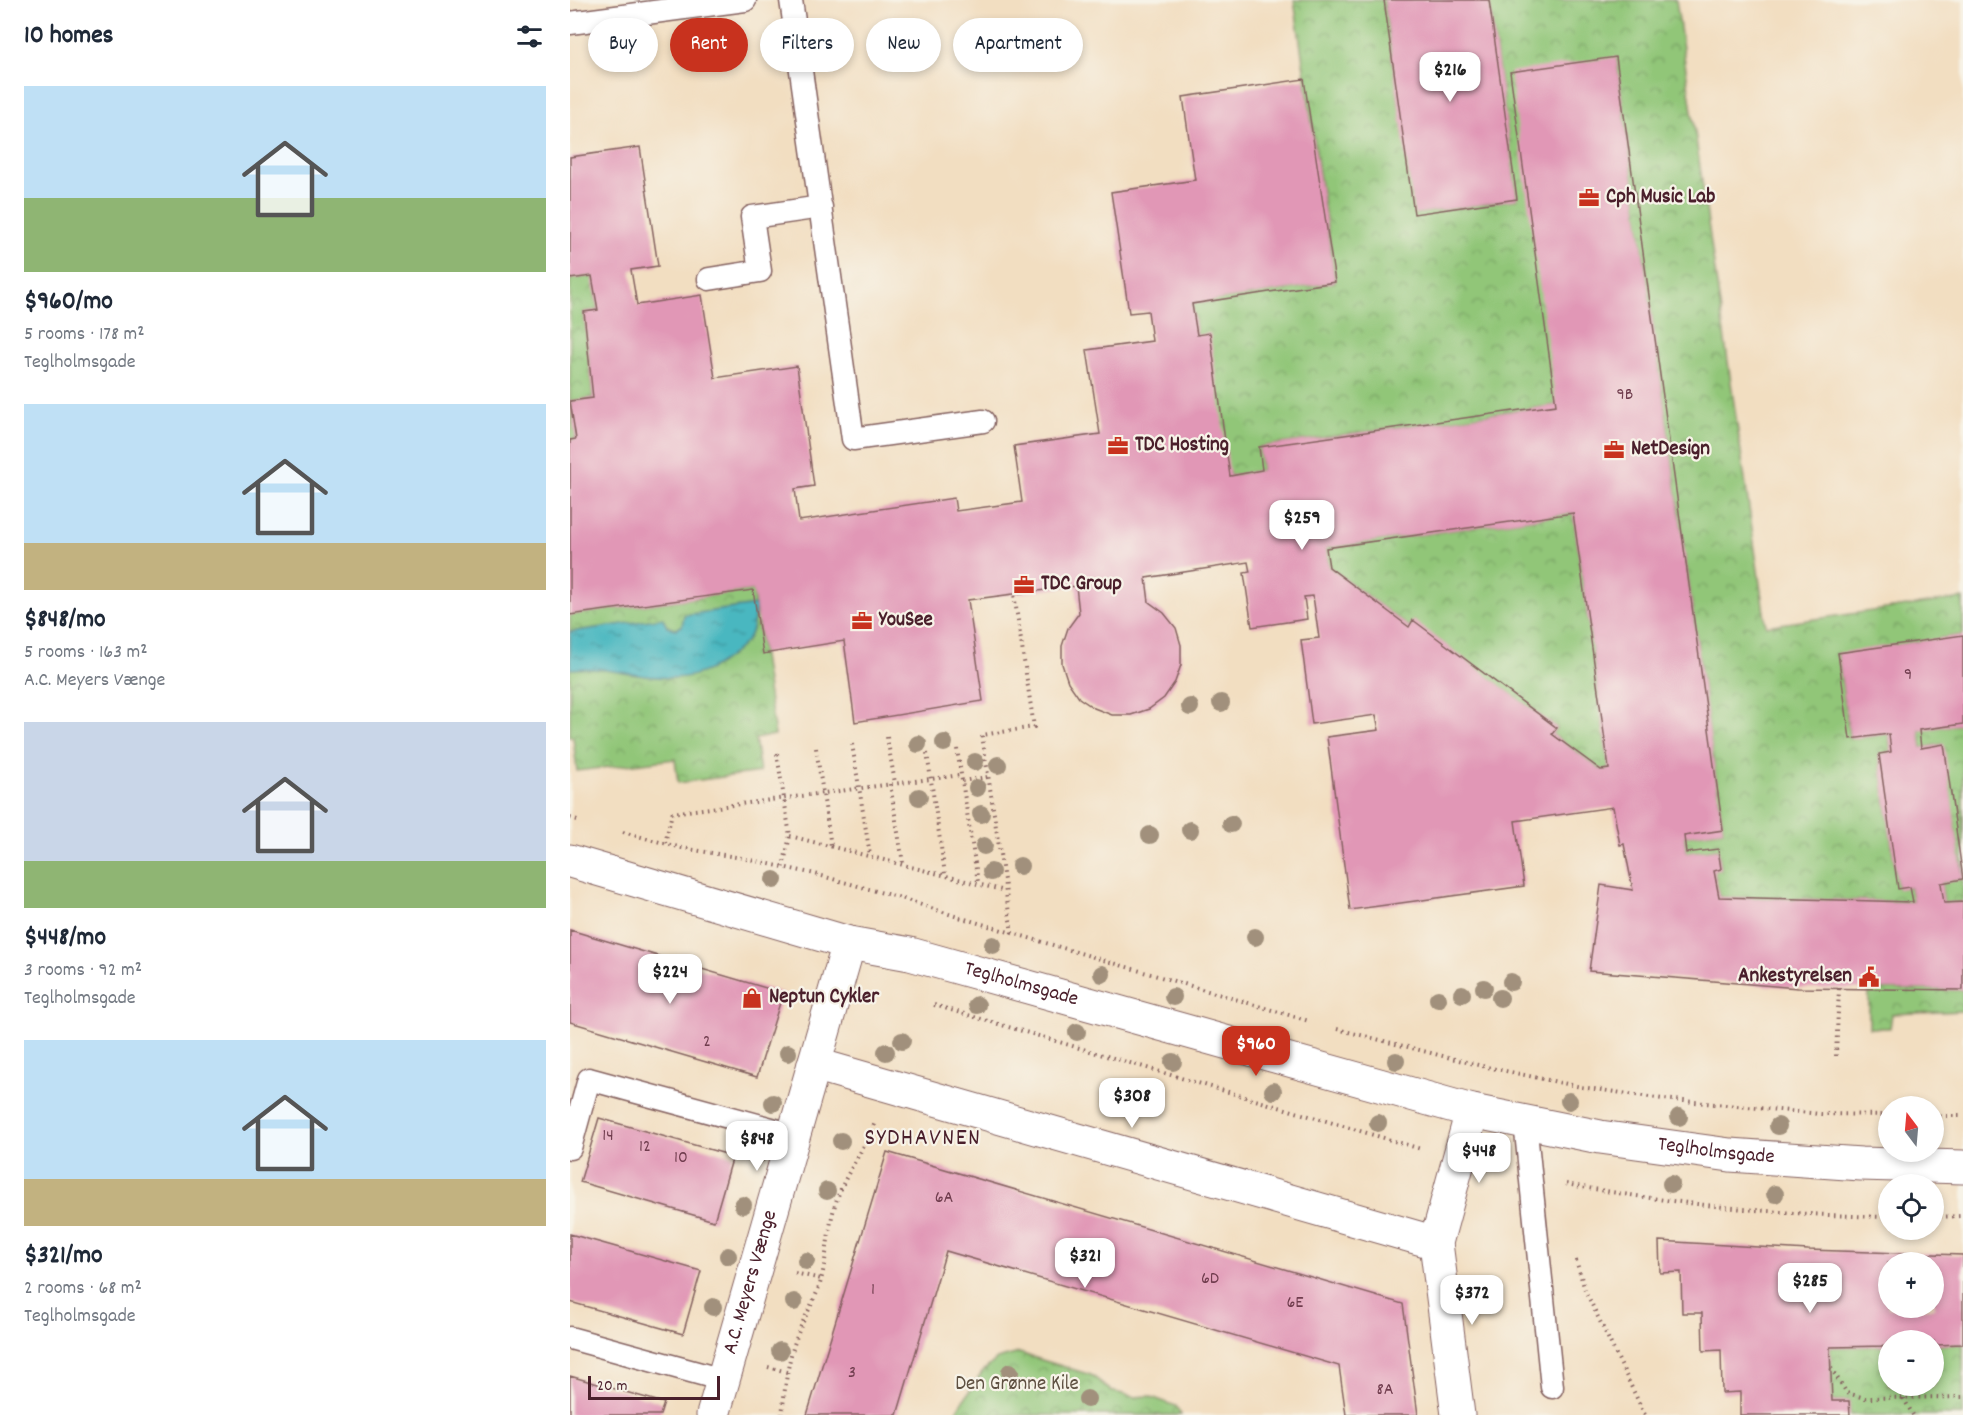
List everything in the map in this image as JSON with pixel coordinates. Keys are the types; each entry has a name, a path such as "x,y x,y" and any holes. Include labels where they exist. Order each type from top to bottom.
{"street":[{"name":"Teglholmsgade","path":"570,861 849,943 921,957 1472,1111 1600,1137 1730,1155 1861,1164 1963,1167"},
{"name":"A.C. Meyers Vænge","path":"713,1415 849,943"},
{"path":"814,1064 1436,1244"},
{"path":"1458,1415 1436,1244 1472,1111"}],"lane":[{"path":"570,23 745,0"},
{"path":"791,0 853,439 983,421"},
{"path":"709,279 760,271 752,217 820,207"},
{"path":"570,1148 589,1078 794,1135"},
{"path":"1525,1122 1552,1387"},
{"path":"570,1338 723,1380"}],"path":[{"path":"1012,933 982,735 1034,727 1014,594"},
{"path":"887,736 903,863"},
{"path":"852,744 870,855"},
{"path":"816,748 831,846"},
{"path":"957,749 978,882"},
{"path":"927,753 945,874"},
{"path":"777,754 790,836 783,867"},
{"path":"664,843 672,813 961,775"},
{"path":"962,781 988,777"},
{"path":"570,818 579,820"},
{"path":"616,830 682,848 815,874 1313,1022"},
{"path":"790,836 978,882 1005,891"},
{"path":"1836,1056 1839,988"},
{"path":"1336,1029 1581,1088 1663,1099 1821,1114 1878,1115"},
{"path":"782,1415 788,1364 796,1338 820,1286 837,1198 871,1134 888,1085"},
{"path":"1944,1116 1963,1116"},
{"path":"1944,1217 1963,1216"},
{"path":"1575,1256 1585,1290 1645,1415"},
{"path":"1831,1368 1847,1393 1865,1398 1963,1397"},
{"path":"1904,1399 1913,1415"}],"green space":[{"path":"1294,0 1384,0 1415,214 1517,199 1489,0 1676,0 1766,626 1963,598 1963,635 1838,654 1850,739 1889,734 1891,752 1879,754 1898,888 1910,887 1913,902 1719,897 1714,871 1721,869 1718,849 1686,853 1684,836 1723,830 1616,57 1556,405 1259,447 1262,470 1230,476 1197,335 1192,304 1335,282"},
{"path":"592,276 598,310 584,312 593,398 571,401 576,439 570,440 570,279"},
{"path":"1573,513 1609,769 1601,770 1552,734 1557,728 1413,621 1409,627 1329,567 1326,548"},
{"path":"753,590 775,735 755,739 760,772 678,783 675,759 577,771 573,737 570,737 570,615"},
{"path":"1963,724 1963,879 1943,744 1922,748 1919,730"},
{"path":"1963,879 1963,902 1944,903 1941,883"},
{"path":"1869,989 1963,990 1963,1011 1892,1014 1890,1028 1869,1028"},
{"path":"1963,1344 1963,1415 1850,1415 1849,1401 1832,1401 1830,1347 1878,1346 1878,1396 1944,1396 1944,1345"},
{"name":"Den Grønne Kile","path":"1019,1353 1091,1375 1112,1391 1133,1397 1149,1396 1176,1406 1181,1415 954,1415 982,1372 997,1359"}],"water":[{"path":"756,605 751,633 747,640 726,659 707,670 689,676 669,678 590,669 570,669 570,632 663,618 667,627 676,629 682,626 684,615"}],"building":[{"path":"1384,0 1489,0 1517,199 1414,214"},
{"path":"1616,57 1723,830 1684,836 1686,853 1718,849 1721,869 1714,871 1719,897 1913,902 1910,887 1898,889 1879,754 1891,752 1889,734 1850,739 1838,653 1963,635 1963,724 1919,730 1921,748 1944,744 1963,879 1941,883 1944,903 1963,902 1963,990 1798,988 1589,971 1601,885 1633,890 1624,844 1620,845 1613,807 1515,821 1524,886 1350,910 1327,737 1379,730 1376,715 1312,724 1301,640 1319,638 1313,596 1304,597 1307,619 1252,627 1244,573 1250,572 1248,562 1146,578 1149,602 1164,613 1176,628 1181,645 1181,665 1175,682 1164,698 1149,709 1131,715 1112,715 1094,708 1079,698 1068,682 1062,664 1062,646 1068,628 1079,613 1076,586 968,600 983,701 855,722 844,641 763,654 753,590 570,615 570,440 576,439 570,401 593,398 584,312 598,310 592,276 570,279 570,157 640,147 658,266 631,270 637,305 702,295 715,378 797,366 814,486 795,489 799,521 954,498 956,511 1022,502 1014,446 1100,434 1087,350 1152,341 1148,311 1129,313 1111,192 1195,180 1183,97 1304,79 1335,282 1192,304 1197,335 1210,333 1230,476 1262,470 1259,447 1556,405 1510,72","holes":["1573,513 1609,769 1601,770 1552,734 1557,728 1413,620 1409,627 1329,567 1326,548"]},
{"path":"570,930 783,993 757,1077 570,1022"},
{"path":"599,1118 733,1156 714,1221 580,1182"},
{"path":"887,1152 1403,1304 1418,1415 1346,1415 1339,1366 946,1251 897,1415 807,1415"},
{"path":"570,1234 701,1271 683,1334 570,1302"},
{"path":"1659,1241 1878,1252 1878,1318 1944,1318 1944,1254 1963,1255 1963,1344 1944,1345 1944,1330 1878,1330 1878,1346 1830,1347 1832,1401 1849,1401 1850,1415 1740,1415 1740,1392 1722,1393 1721,1350 1703,1351 1702,1313 1682,1313 1681,1272 1660,1273"},
{"path":"570,1376 664,1403 660,1415 570,1415"}],"place":[{"name":"Cph Music Lab","path":"1589,198"},
{"name":"TDC Hosting","path":"1118,446"},
{"name":"NetDesign","path":"1614,450"},
{"name":"TDC Group","path":"1024,585"},
{"name":"YouSee","path":"862,621"},
{"name":"Ankestyrelsen","path":"1869,977"},
{"name":"Neptun Cykler","path":"752,998"}],"district":[{"name":"SYDHAVNEN","path":"923,1139"}]}
